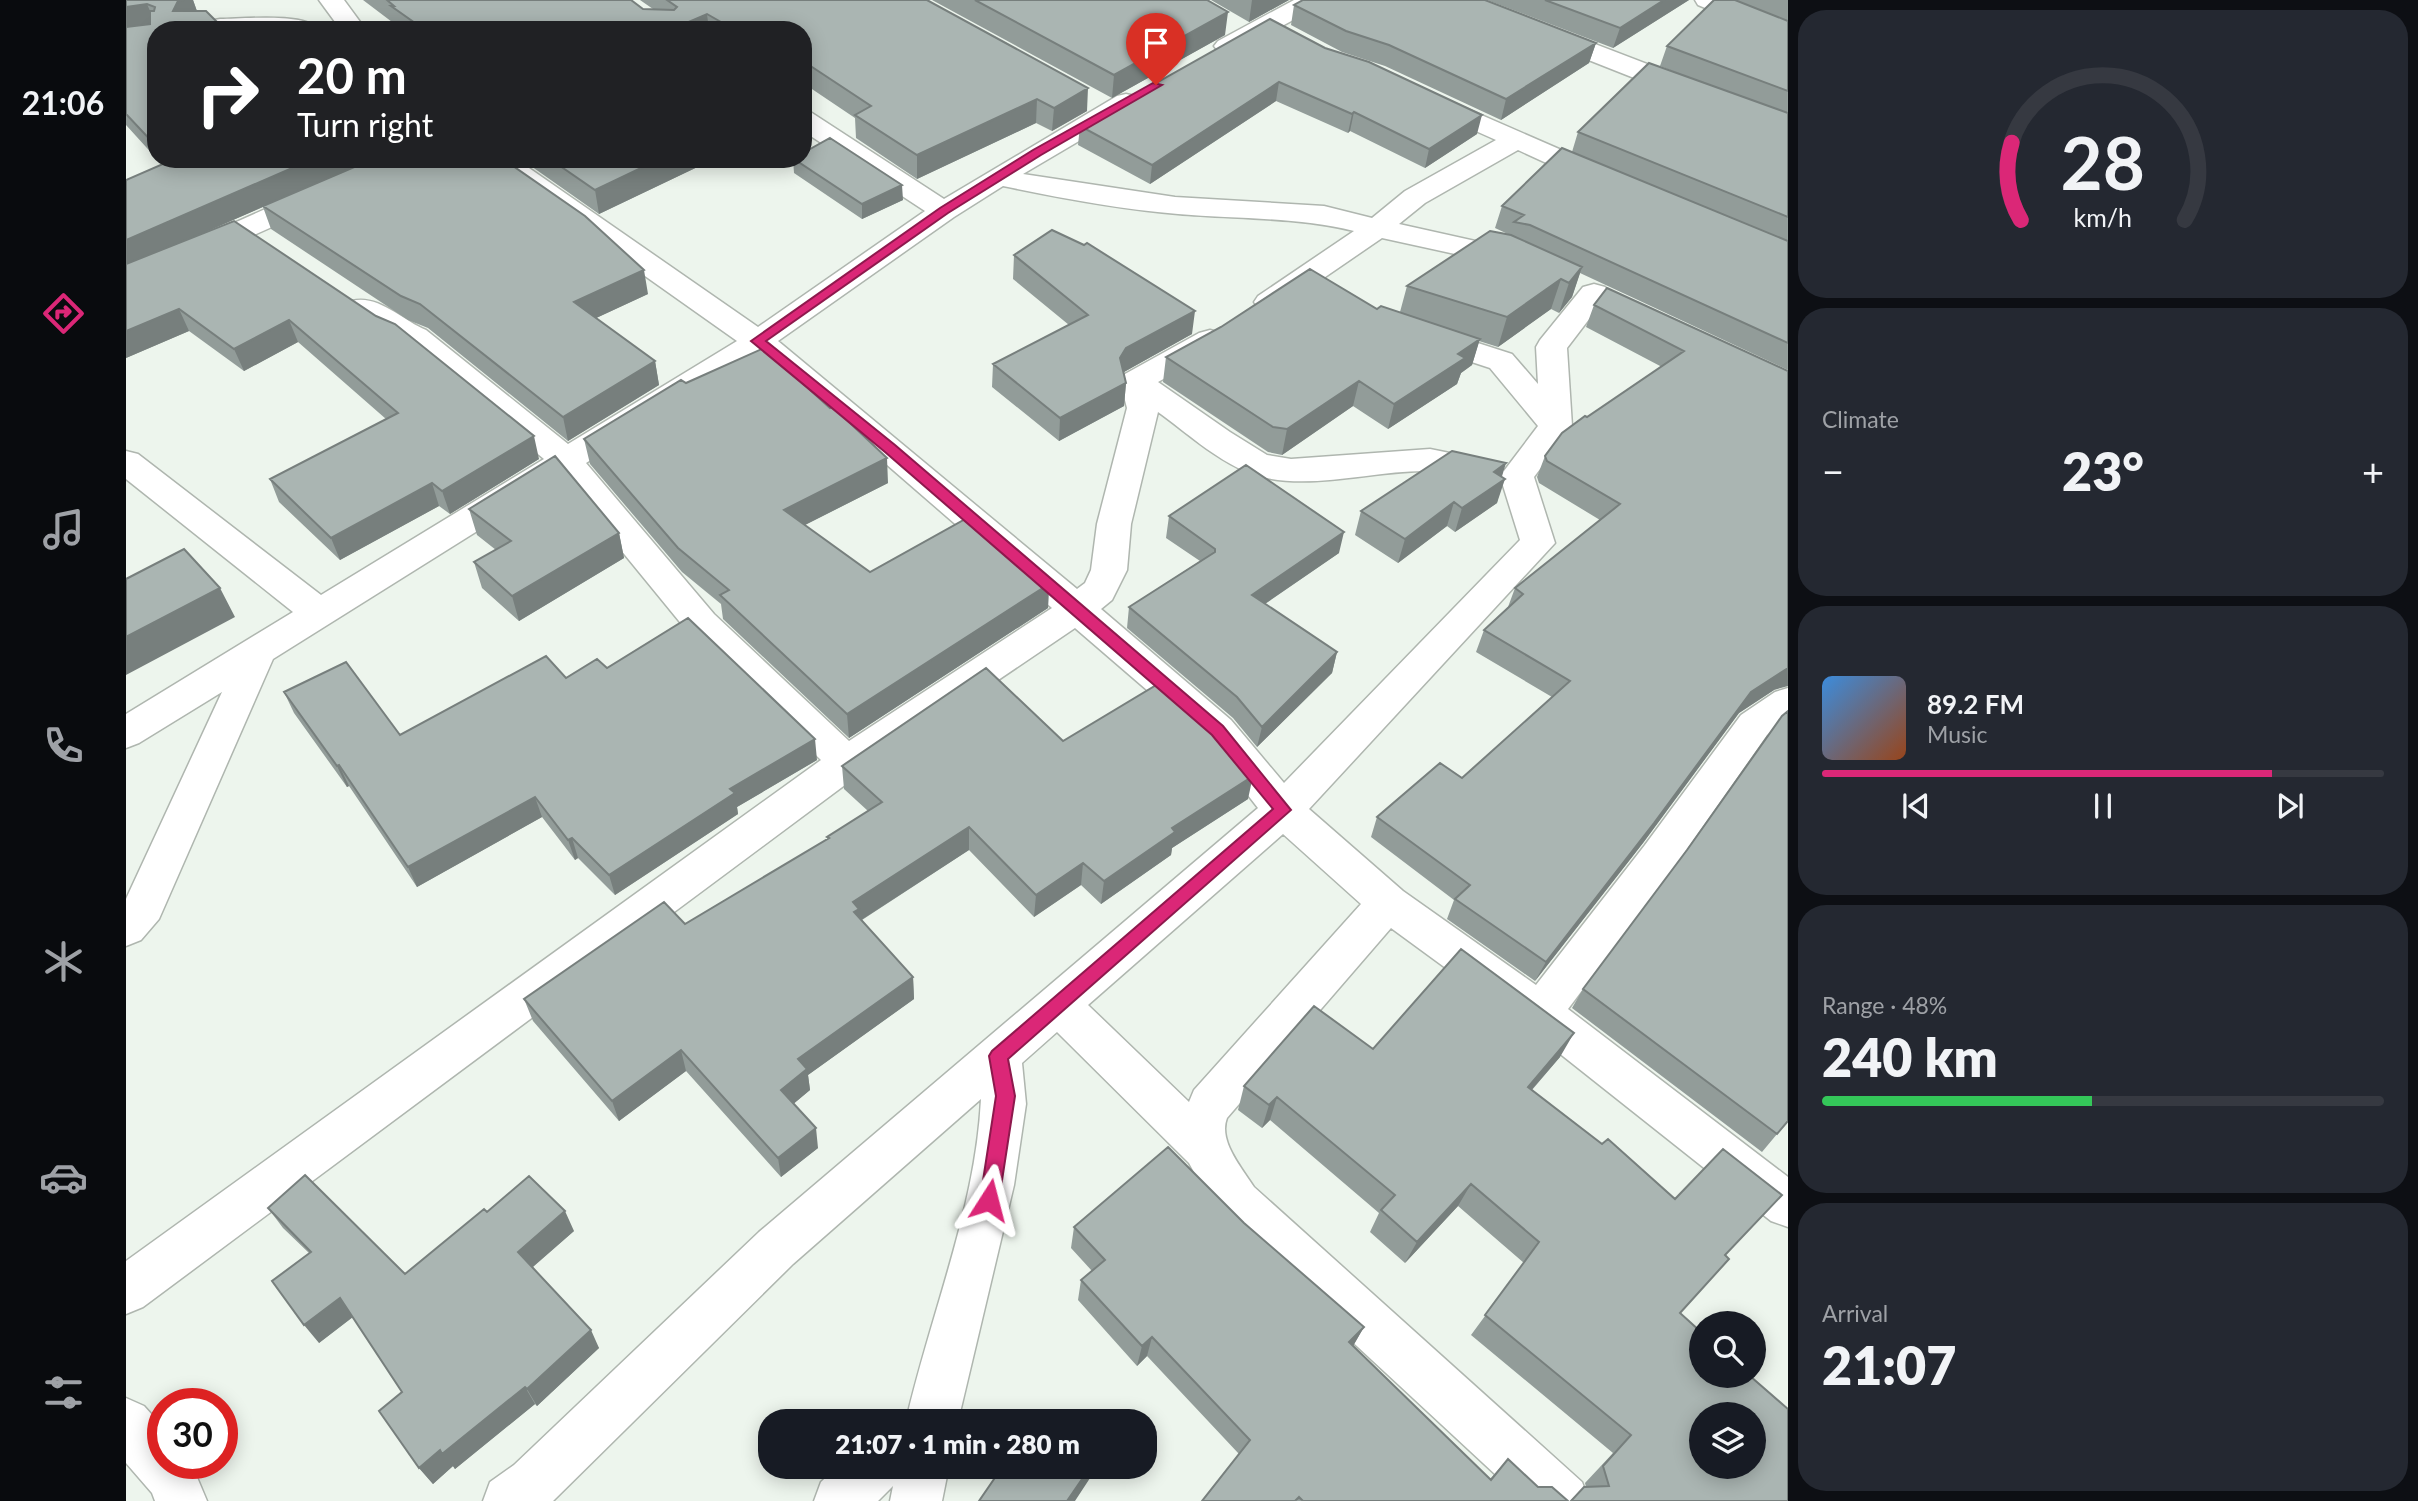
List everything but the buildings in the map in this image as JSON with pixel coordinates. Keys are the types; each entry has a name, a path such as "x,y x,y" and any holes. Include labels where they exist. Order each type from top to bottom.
{"street":[{"path":"331,0 347,21"},
{"path":"1202,60 1312,0"},
{"path":"1458,0 1788,127"},
{"path":"1707,0 1788,35"},
{"path":"126,733 758,341 1099,104 1156,85"},
{"path":"1406,89 1623,187"},
{"path":"812,125 944,211"},
{"path":"1136,381 1242,320 1377,228 1415,197 1516,140"},
{"path":"174,260 257,236 384,168"},
{"path":"511,168 758,341 890,449 1218,730 1283,810 1388,903 1540,1013 1788,1205"},
{"path":"997,177 1063,190 1175,205 1324,215 1511,256 1583,288 1551,347 1556,426 1517,476"},
{"path":"338,290 396,329 415,337 566,460 701,623 847,762"},
{"path":"1401,328 1501,361 1556,426"},
{"path":"1136,381 1218,440 1258,464 1291,470 1430,460 1517,476"},
{"path":"126,1290 847,762 1077,609 1098,591 1109,570 1114,524 1143,408 1136,381"},
{"path":"126,462 144,479 266,570 298,599 322,612"},
{"path":"509,1501 533,1484 776,1248 1283,810 1538,543 1517,476"},
{"path":"126,928 144,907 260,649"},
{"path":"1540,1013 1659,857 1754,725 1788,702"},
{"path":"1205,1148 1201,1126 1210,1105 1388,903"},
{"path":"1058,1005 1205,1148 1237,1203 1563,1501"},
{"path":"932,1409 989,1200 1006,1096 998,1056"},
{"path":"126,1424 170,1475 181,1501"},
{"path":"840,1501 863,1479"},
{"path":"916,1501 920,1479"}],"route":[{"path":"989,1200 1006,1096 998,1056 1283,810 1218,730 890,449 758,341 944,211 1037,152 1156,85"}]}
